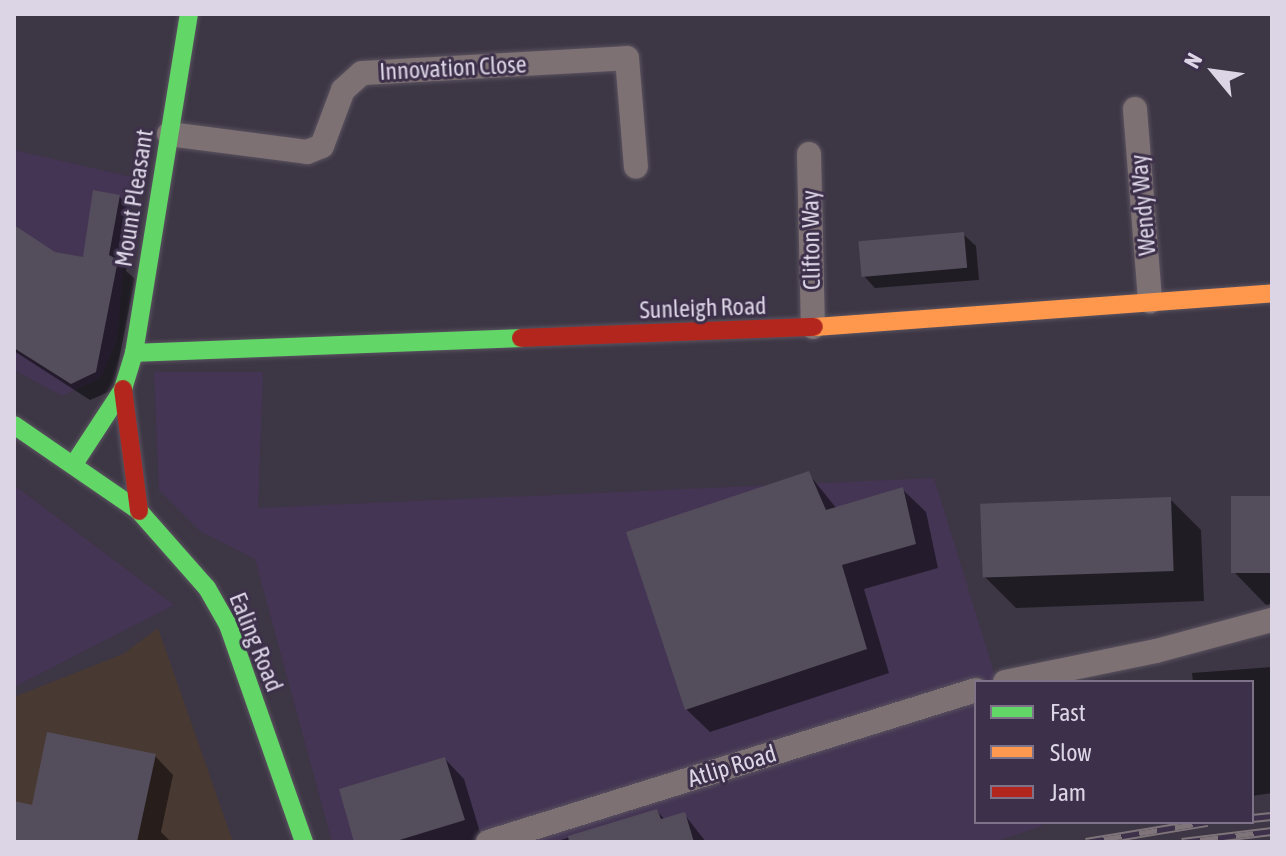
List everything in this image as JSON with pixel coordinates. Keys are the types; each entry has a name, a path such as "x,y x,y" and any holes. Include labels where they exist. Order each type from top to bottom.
{"street":[{"name":"Mount Pleasant","path":"74,464 123,389 134,353 189,14"},
{"name":"Innovation Close","path":"169,134 307,152 322,146 343,90 362,73 627,58 636,167"},
{"name":"Wendy Way","path":"1135,109 1150,301"},
{"name":"Clifton Way","path":"809,154 813,327"},
{"name":"Sunleigh Road","path":"134,353 813,327 1272,293"},
{"path":"123,389 132,427 139,511"},
{"name":"Ealing Road","path":"14,425 139,511 207,588 228,625 304,842"},
{"path":"1015,680 1156,651 1272,620"},
{"name":"Atlip Road","path":"488,842 974,691"}],"shaded area":[{"path":"14,150 132,177 117,339 101,378 62,396 14,370"},
{"path":"154,372 263,372 258,508 934,478 996,680 974,680 974,824 1042,826 994,842 332,842 255,559 200,531 159,490"},
{"path":"14,485 174,605 14,687"},
{"path":"158,628 233,842 14,842 14,697 123,654"}],"building":[{"path":"93,190 120,195 109,255 118,260 96,372 71,384 14,348 14,225 55,252 83,257"},
{"path":"964,232 967,268 862,277 858,241"},
{"path":"809,471 826,510 903,487 916,544 842,565 867,649 685,710 626,532"},
{"path":"1231,496 1272,496 1272,573 1231,573"},
{"path":"1171,497 1174,571 983,578 980,504"},
{"path":"47,732 156,754 137,842 14,842 14,801 32,805"},
{"path":"445,757 465,820 393,842 354,842 339,789"},
{"path":"657,809 661,819 685,812 694,842 569,842 568,836"}],"railway":[{"path":"1254,818 1272,816"},
{"path":"1086,842 1195,824"},
{"path":"1182,842 1272,831"}],"traffic: fast":[{"path":"74,464 123,389 134,353 189,14"},
{"path":"134,353 521,338"},
{"path":"14,425 139,511 207,588 228,625 304,842"}],"traffic: slow":[{"path":"814,327 1272,293"}],"traffic: jam":[{"path":"521,338 814,327"},
{"path":"123,389 139,511"}]}
